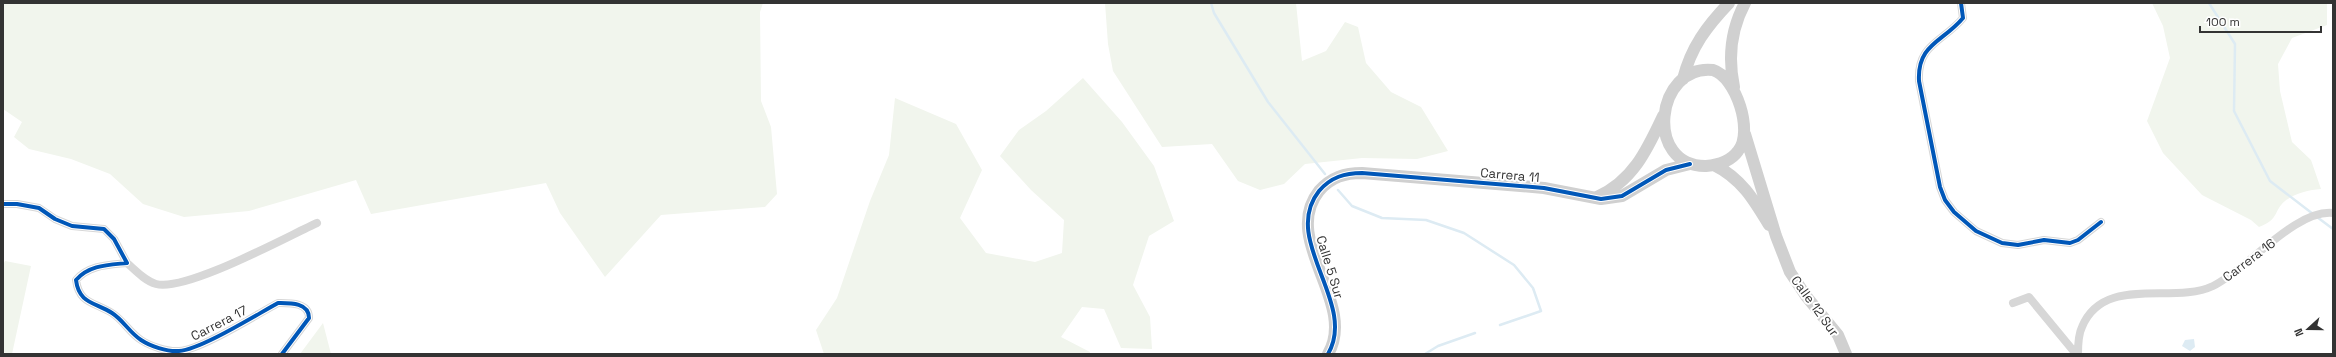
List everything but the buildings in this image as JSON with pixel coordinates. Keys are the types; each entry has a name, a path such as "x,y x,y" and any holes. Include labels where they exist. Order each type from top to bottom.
{"main road":[{"path":"1596,198 1608,191 1634,170 1647,149 1672,93 1683,78 1696,43 1705,30 1729,3"},
{"path":"1663,114 1664,131 1669,145 1676,154 1690,164 1714,165 1723,163 1738,152 1745,134 1730,63 1731,49 1737,20 1745,3"},
{"path":"1683,78 1697,71 1713,70 1722,75 1735,92"},
{"name":"Calle 12 Sur","path":"1745,134 1783,257 1798,285 1838,335 1846,354"},
{"name":"Carrera 11","path":"1322,188 1340,176 1362,173 1544,188 1601,199 1622,196 1666,170 1690,164"},
{"name":"Calle 12 Sur","path":"1714,165 1727,171 1740,182 1776,236"},
{"name":"Calle 5 Sur","path":"1322,188 1314,201 1308,221 1311,243 1334,319 1333,342 1328,354"}],"street":[{"path":"1961,3 1963,18 1933,43 1921,59 1918,69 1935,165 1945,200 1954,212 1976,231 2002,243 2018,245 2044,240 2070,242 2078,240 2101,222"},
{"path":"3,204 17,204 39,208 55,219 72,226 104,229 114,239 127,262 156,284 173,284 224,269 317,223"},
{"name":"Carrera 16","path":"2077,354 2082,327 2092,311 2109,301 2124,294 2177,294 2199,292 2214,286 2231,276 2294,226 2313,217 2333,213"},
{"name":"Carrera 17","path":"127,262 90,268 83,271 76,280 77,291 83,299 122,320 140,339 155,347 178,352 194,348 278,303 292,302 301,305 308,312 309,318 282,354"},
{"path":"2012,303 2028,296 2077,354"}],"shaded area":[{"path":"3,3 763,3 760,12 761,101 771,127 777,194 765,207 661,215 605,277 560,213 546,183 371,214 356,180 249,211 184,217 143,204 110,174 71,159 29,149 14,137 22,122 3,109"},
{"path":"1105,3 1296,3 1302,61 1326,51 1345,22 1358,27 1366,63 1391,92 1421,107 1448,151 1417,159 1362,158 1305,164 1284,184 1260,190 1238,181 1212,144 1162,147 1113,71 1108,44"},
{"path":"2152,3 2327,3 2327,25 2292,38 2278,64 2280,91 2292,142 2311,160 2321,189 2302,192 2289,198 2281,205 2270,221 2259,227 2251,220 2202,195 2163,153 2147,121 2170,58 2163,26"},
{"path":"1083,78 1122,122 1154,166 1174,221 1149,236 1133,285 1150,317 1152,349 1121,348 1104,309 1082,307 1061,337 1090,352 1090,354 824,354 816,330 837,298 870,201 889,155 895,98 956,124 982,170 960,218 986,253 1035,262 1062,253 1064,220 1031,190 1000,156 1019,130 1046,111"},
{"path":"5,261 31,266 12,354 3,354 3,265"},
{"path":"323,323 331,354 300,354"},
{"path":"2194,339 2195,347 2190,351 2182,346 2185,340"}],"waterway":[{"path":"1211,3 1214,13 1268,102 1325,174"},
{"path":"2209,3 2235,44 2234,111 2270,181 2313,214"},
{"path":"1338,190 1352,206 1382,218 1426,220 1464,233 1514,265 1533,288 1541,311 1500,325"},
{"path":"2317,217 2333,229"},
{"path":"1425,354 1438,346 1475,333"}],"cycle path":[{"path":"1961,3 1963,18 1927,51 1922,59 1919,69 1919,81 1940,187 1945,200 1954,212 1976,231 2002,243 2018,245 2044,240 2070,243 2078,240 2101,222"},
{"path":"1328,354 1335,334 1334,314 1313,251 1308,230 1309,210 1319,191 1333,179 1344,175 1362,173 1544,188 1601,199 1622,196 1666,170 1690,164"},
{"path":"3,204 17,204 39,208 55,219 72,226 104,229 114,239 127,263 113,264 87,271 76,280 80,294 89,301 112,313 120,319 133,334 145,342 169,351 188,349 214,339 278,303 298,304 306,309 309,318 282,354"}]}
